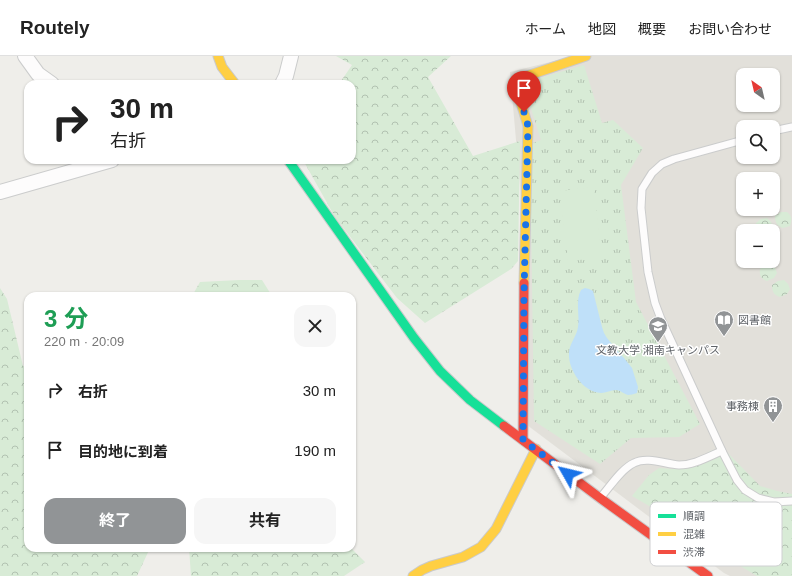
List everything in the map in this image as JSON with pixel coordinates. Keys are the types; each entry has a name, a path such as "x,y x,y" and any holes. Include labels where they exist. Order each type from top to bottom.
{"street":[{"path":"26,56 38,74 46,80"},
{"path":"218,56 222,66 232,80"},
{"path":"284,80 291,56"},
{"path":"523,440 524,293 528,126 515,83 518,79 586,56"},
{"path":"0,192 98,164"},
{"path":"291,164 414,338 440,371 470,400 650,534"},
{"path":"413,576 424,573 431,566 463,557 482,547 496,529 536,449"},
{"path":"694,566 708,576"}],"lane":[{"path":"780,130 792,127"},
{"path":"736,142 674,159 662,164 652,173 642,189 642,208 648,272 655,303 661,319 737,480 745,490 758,498 774,502 792,501"},
{"path":"600,498 625,468 635,462 646,460 679,464 693,463 722,451"}],"shaded area":[{"name":"文教大学 湘南キャンパス","path":"574,56 792,56 792,576 730,576 715,566 782,566 782,502 650,502 650,517 527,425 522,208 510,72"}],"green space":[{"path":"336,56 451,56 428,77 473,156 520,141 518,261 511,269 425,323 397,298 335,217 305,164 356,164 356,80 342,80 352,65"},
{"path":"584,65 602,123 613,120 643,148 621,185 636,302 700,424 679,437 631,438 600,464 534,421 530,144 541,140 523,83"},
{"path":"594,187 601,258 568,261 560,191"},
{"path":"787,212 791,216 790,226 783,228 780,226 780,224 777,224 775,221 775,216 780,216 780,213"},
{"path":"767,218 772,224 756,224 761,219"},
{"path":"775,268 777,273 774,278 767,281 761,277 760,269"},
{"path":"262,280 270,292 194,292 200,282"},
{"path":"784,280 790,289 787,294 780,297 772,290 772,285 778,281"},
{"path":"0,288 7,299 24,366 24,552 148,552 137,576 0,576"},
{"path":"723,448 760,486 792,494 792,576 757,576 740,566 782,566 782,502 650,502 650,506 632,496 649,475 659,468 673,469 696,461 710,451"},
{"path":"189,552 355,552 365,562 344,576 191,576"}],"water":[{"path":"585,288 593,291 604,333 632,368 638,387 637,393 628,395 616,390 603,393 594,392 588,389 574,373 569,360 569,350 578,327 579,294 581,290"}],"traffic: fast":[{"path":"291,164 414,338 440,371 470,400 504,426"}],"traffic: slow":[{"path":"218,56 222,67 232,80"},
{"path":"524,283 528,126 515,83 518,79 586,56"},
{"path":"413,576 431,566 463,557 481,547 496,529 536,449"}],"traffic: jam":[{"path":"523,440 524,283"},
{"path":"504,426 650,534"},
{"path":"694,566 708,576"}],"place":[{"name":"図書館","path":"724,337"},
{"name":"文教大学 湘南キャンパス","path":"658,343"},
{"name":"事務棟","path":"773,423"}],"route":[{"path":"524,112 528,126 524,293 523,440 568,474"}]}
